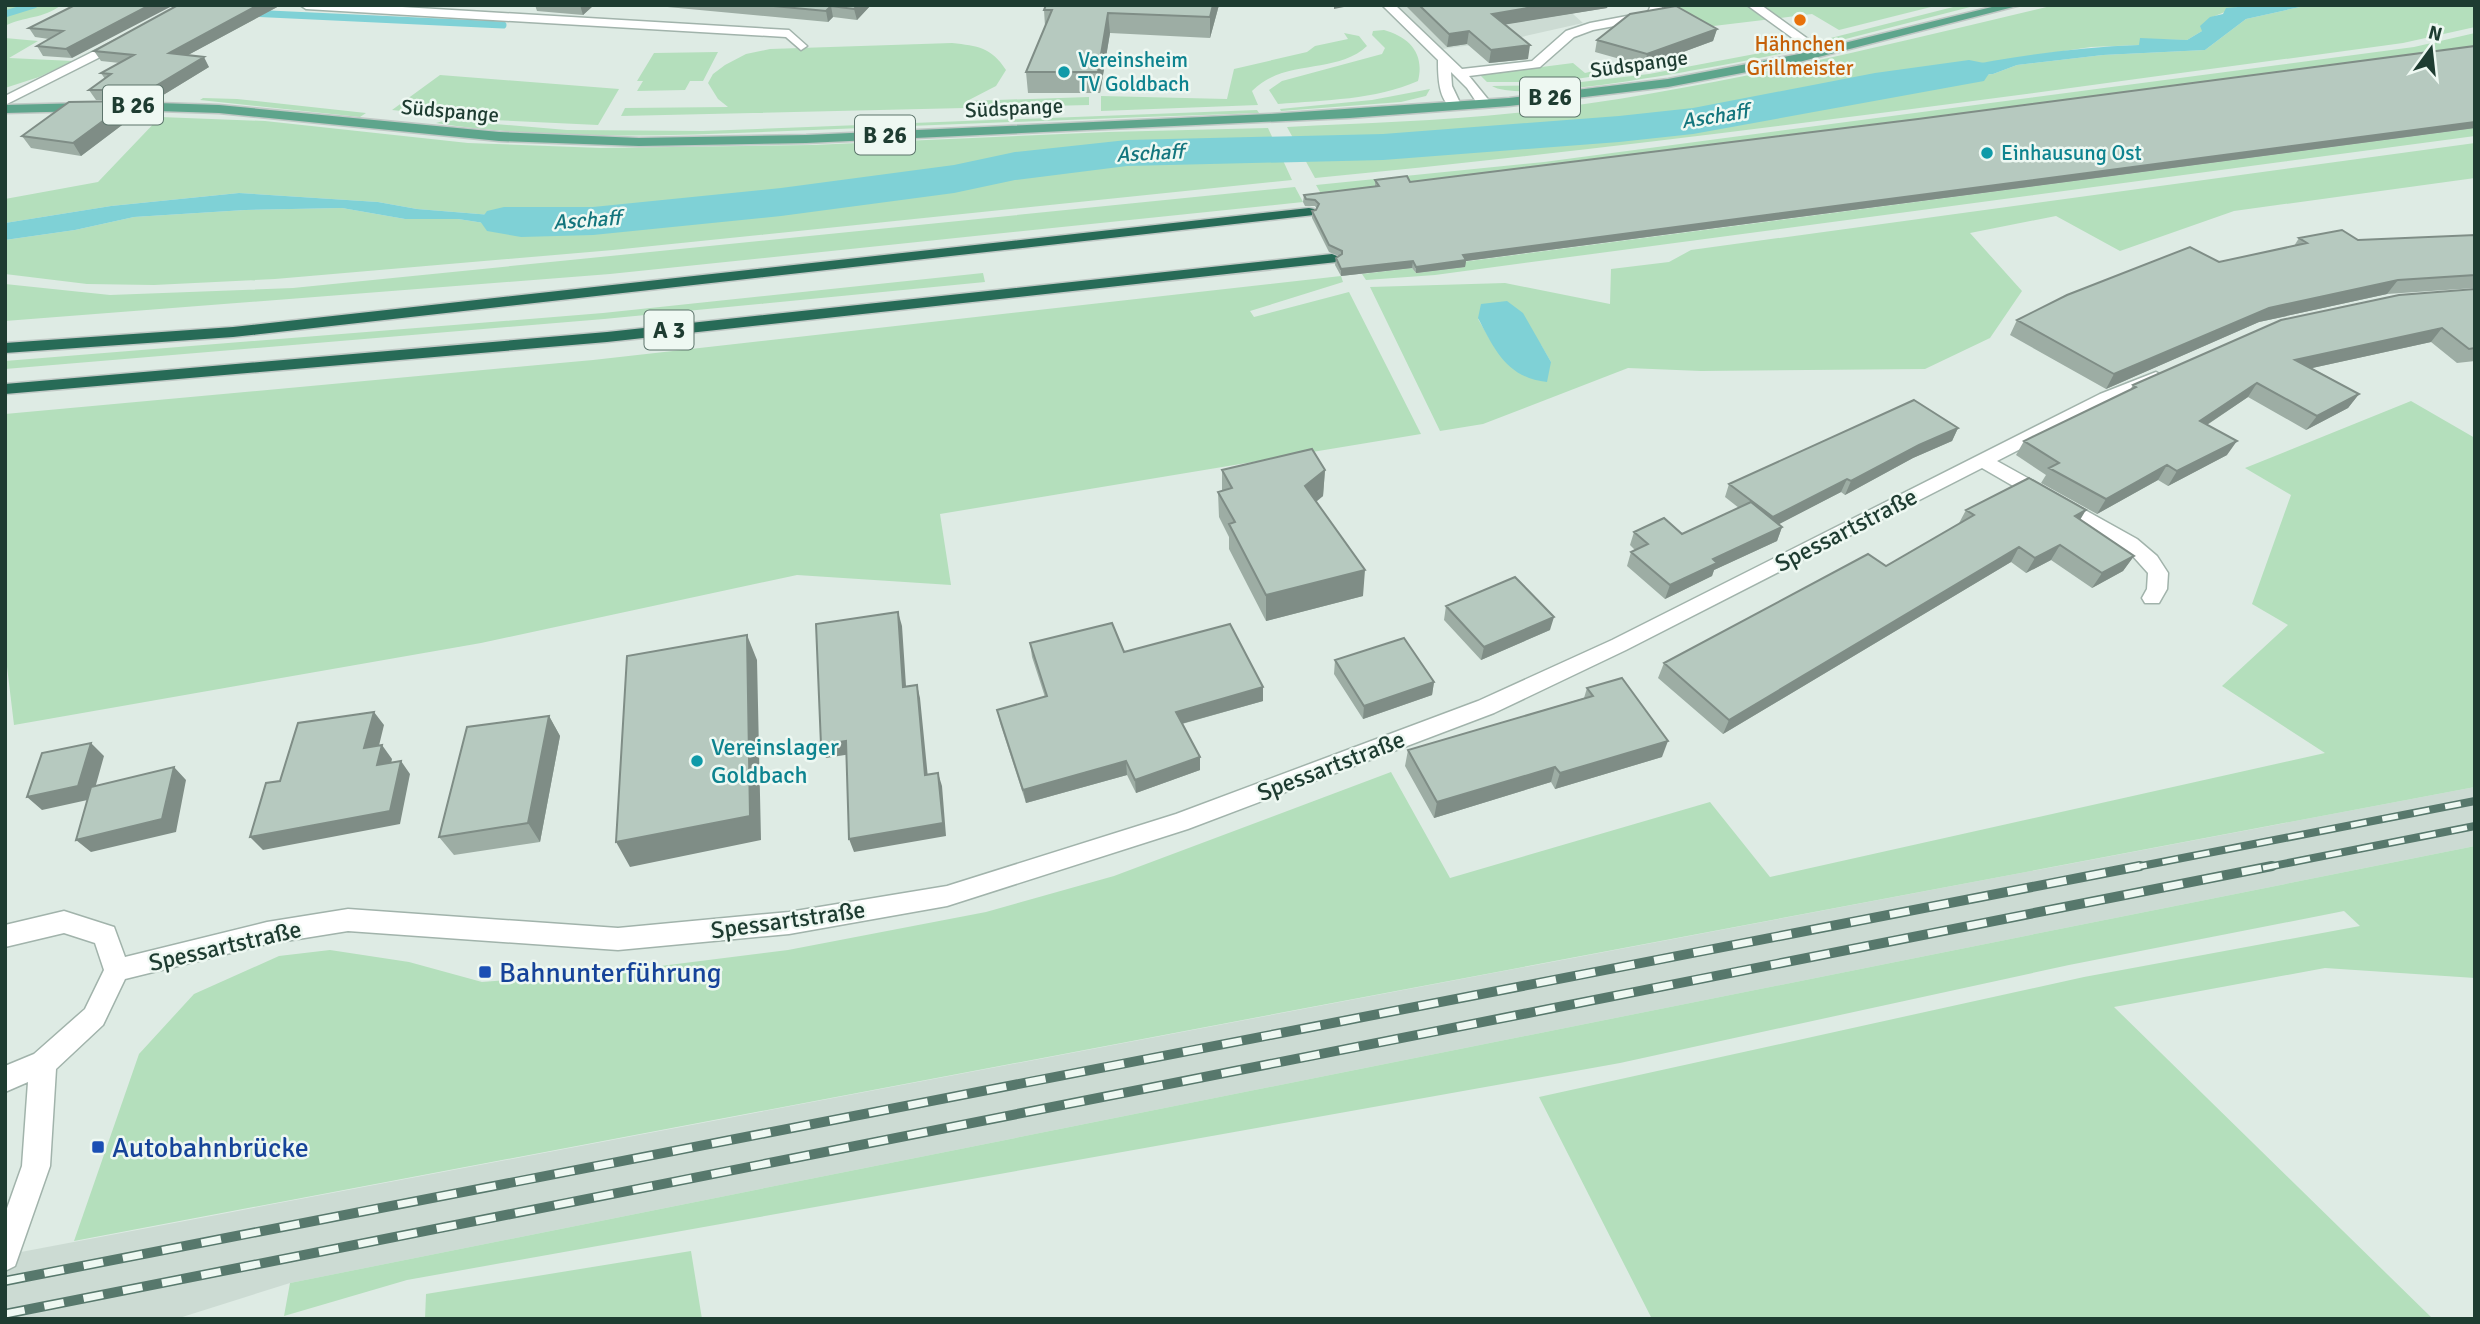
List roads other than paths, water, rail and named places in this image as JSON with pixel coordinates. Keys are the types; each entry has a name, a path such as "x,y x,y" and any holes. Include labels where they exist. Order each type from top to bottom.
{"highway":[{"name":"A 3","path":"5,348 233,332 1309,212"},
{"name":"A 3","path":"5,389 607,337 1332,259"}],"main road":[{"name":"Südspange","path":"5,109 137,105 245,111 461,134 599,142 866,136 1308,116 1484,103 1675,82 1820,52 2015,5"}],"street":[{"path":"306,5 789,34 801,46"},
{"path":"1388,5 1459,73 1484,103"},
{"path":"1459,73 1536,64 1570,34 1590,27 1653,15 1657,5"},
{"path":"1753,5 1820,52"},
{"path":"5,101 133,35"},
{"path":"1444,60 1446,86 1454,105"},
{"path":"5,118 75,67"},
{"name":"Spessartstraße","path":"117,970 267,933 348,920 618,939 789,923 947,895 1180,822 1486,706 1619,645 2106,398 2168,371"},
{"path":"1983,461 2130,544 2149,559 2159,572 2160,586 2152,597"},
{"path":"5,1079 43,1063 94,1017 117,970 104,935 64,922 6,932"},
{"path":"5,1255 36,1166 43,1063"}],"water":[{"path":"2309,5 2246,19 2205,50 2103,55 2017,65 1993,74 1873,86 2005,59 2139,45 2140,38 2187,40 2202,31 2200,26 2210,17 2223,14 2226,8"},
{"path":"1587,127 1602,134 1483,145 1485,137"},
{"path":"239,193 378,202 417,209 527,218 580,217 620,225 523,229 458,219 405,219 342,208 245,210 134,217 75,230 5,240 5,223 111,206"},
{"path":"1507,301 1523,313 1551,362 1547,382 1522,375 1504,361 1478,318 1481,304"}],"waterway":[{"path":"5,14 34,5"},
{"path":"251,13 503,25"},
{"name":"Aschaff","path":"504,221 593,221 781,202 954,179 1015,166 1127,153 1383,147 1619,129 1693,121 1875,86 1969,72"}],"railway":[{"path":"2131,868 2475,801"},
{"path":"2263,868 2475,826"},
{"path":"5,1281 2140,866"},
{"path":"5,1314 2272,866"}],"place":[{"name":"Hähnchen Grillmeister","path":"1800,20"},
{"name":"Vereinsheim TV Goldbach","path":"1064,72"},
{"name":"Einhausung Ost","path":"1987,153"},
{"name":"Vereinslager Goldbach","path":"697,761"},
{"name":"Bahnunterführung","path":"485,972"},
{"name":"Autobahnbrücke","path":"98,1147"}]}
